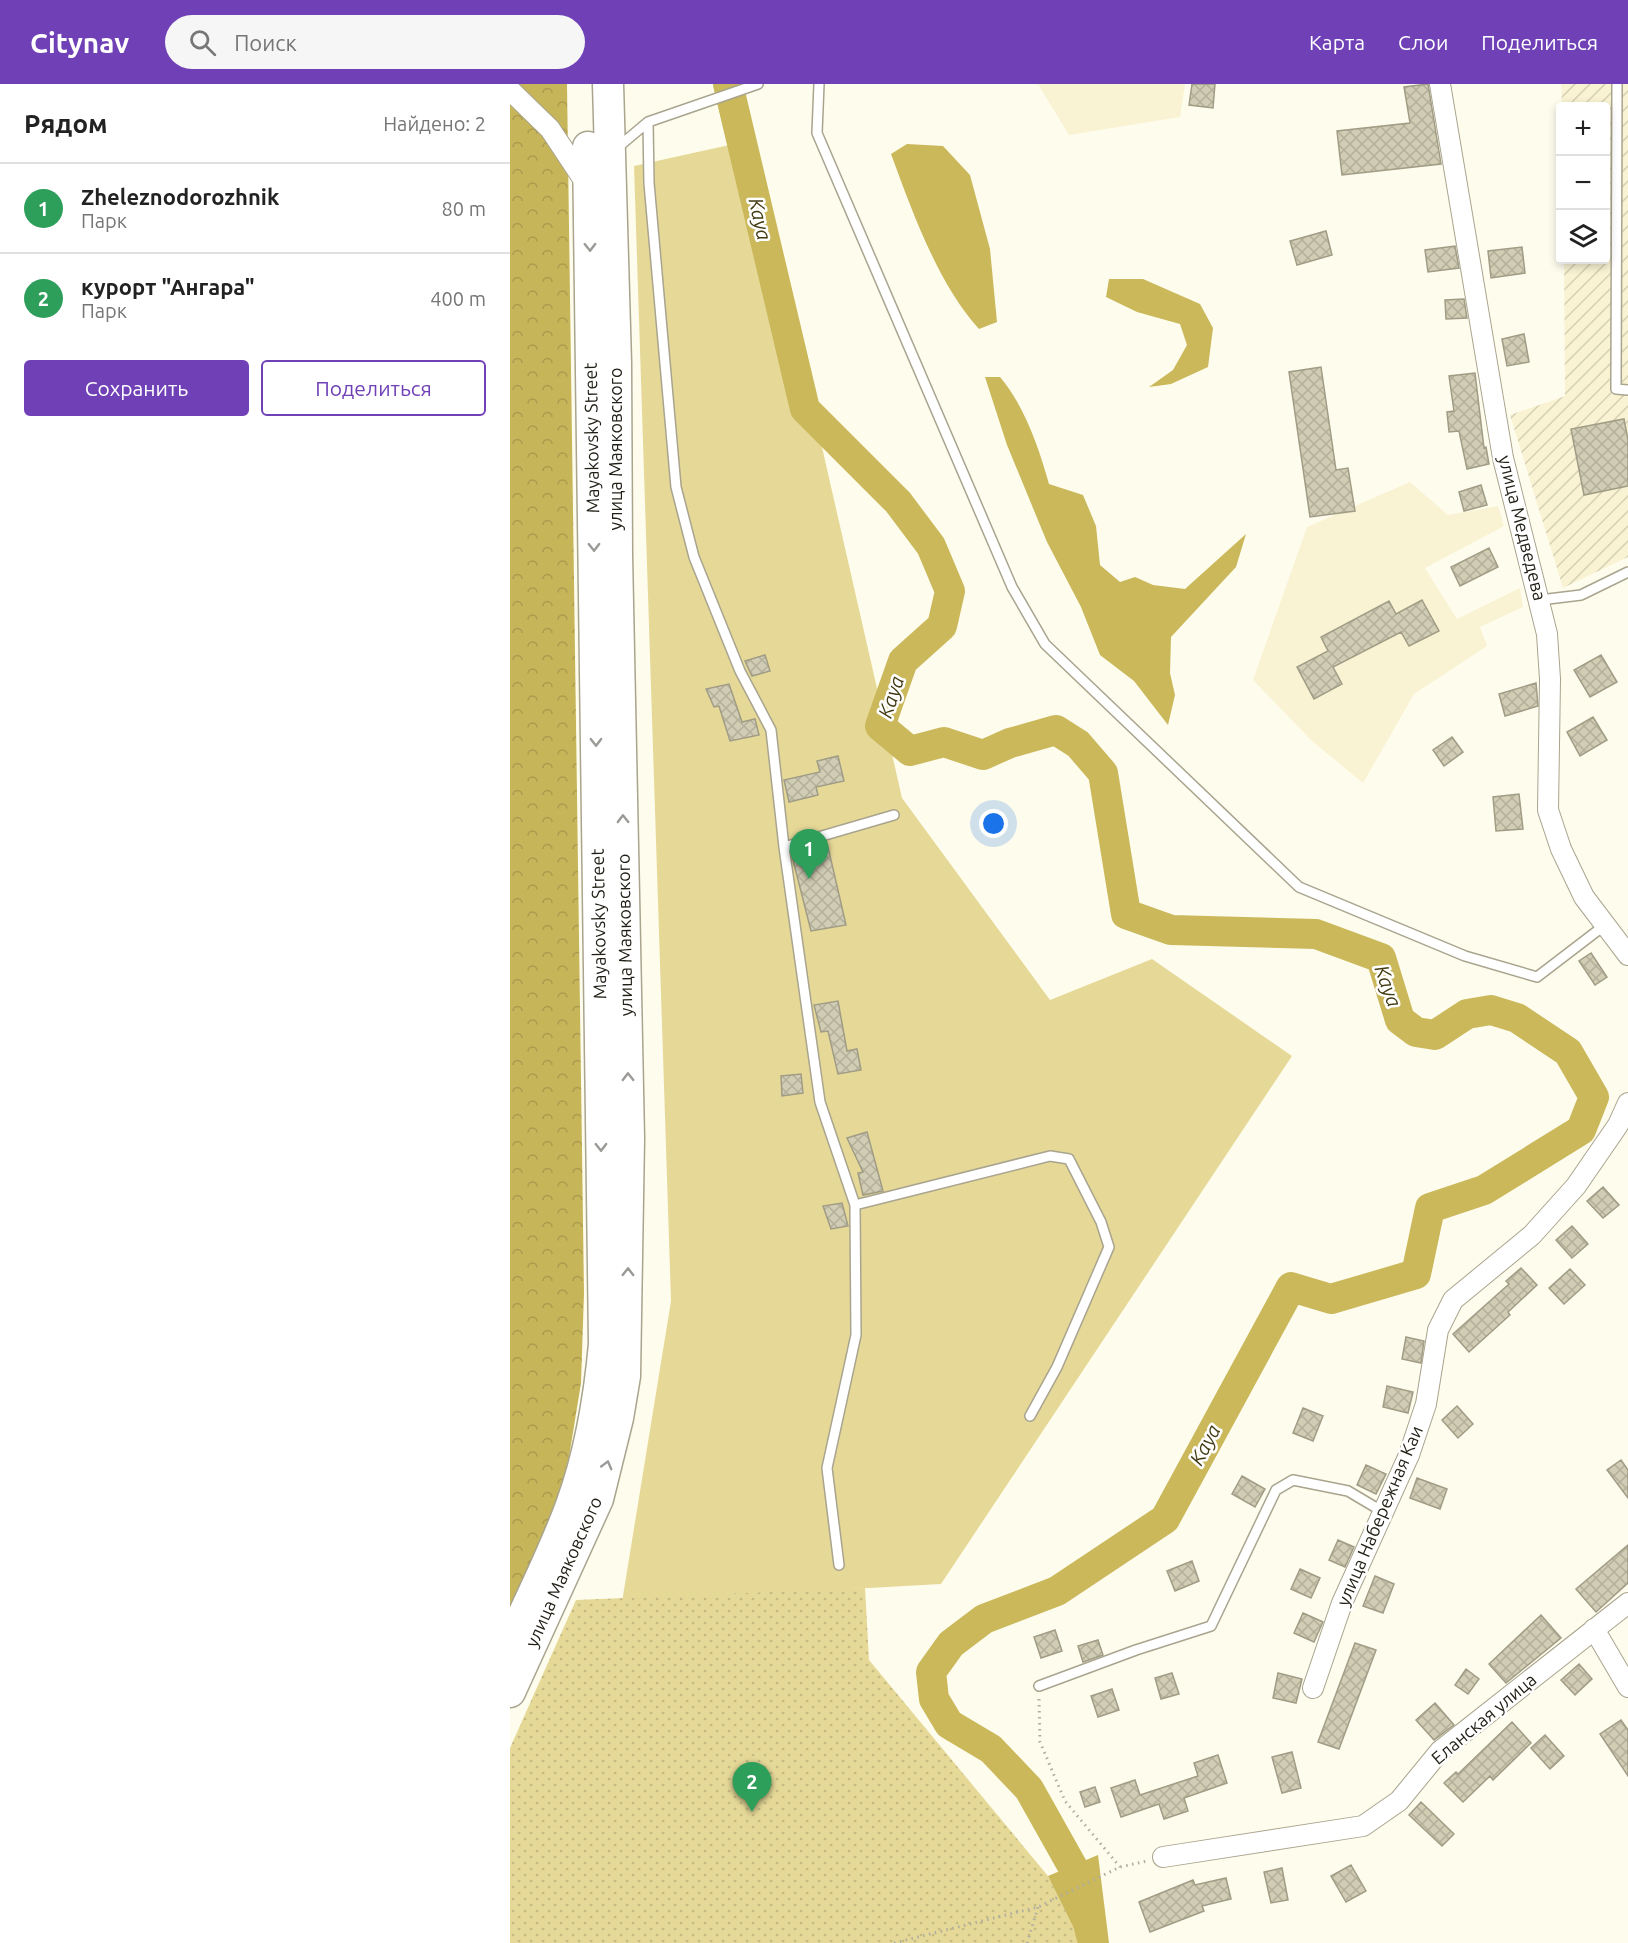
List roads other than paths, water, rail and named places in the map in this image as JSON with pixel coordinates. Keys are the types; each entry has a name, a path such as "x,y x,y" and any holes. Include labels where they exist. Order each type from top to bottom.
{"main road":[{"path":"588,84 589,189"},
{"name":"улица Маяковского","path":"510,1692 598,1499 618,1418 625,1376 629,1126 617,567 616,363 608,84"},
{"name":"Mayakovsky Street","path":"510,1642 552,1553 579,1479 600,1393 604,1344 589,189"}],"street":[{"name":"улица Медведева","path":"1440,84 1503,458 1540,600 1550,679 1548,810 1561,849 1580,887 1628,955"},
{"path":"510,90 550,129 589,189"},
{"name":"улица Набережная Каи","path":"1313,1688 1342,1603 1385,1513 1426,1404 1438,1330 1454,1300 1532,1235 1576,1186 1623,1123 1628,1103"},
{"name":"Еланская улица","path":"1163,1857 1363,1826 1400,1801 1440,1751 1628,1603"},
{"path":"1594,1629 1628,1687"}],"lane":[{"path":"609,156 648,122 758,84"},
{"path":"819,84 817,133 1012,587 1045,644 1299,887 1465,956 1538,976 1605,925"},
{"path":"1617,84 1616,388 1628,390"},
{"path":"648,122 648,183 676,487 694,557 740,671 771,730 784,848 820,1102 855,1205 856,1335 827,1468 839,1565"},
{"path":"1540,600 1581,595 1628,572"},
{"path":"784,848 894,815"},
{"path":"855,1205 1050,1156 1069,1159 1101,1222 1109,1247 1057,1367 1030,1416"},
{"path":"1039,1686 1136,1650 1211,1626 1276,1490 1293,1479 1348,1491 1385,1513"}],"waterway":[{"name":"Kaya","path":"728,84 805,409 898,502 931,546 950,591 942,626 903,661 880,726 910,751 944,742 983,755 1010,743 1056,730 1078,744 1103,773 1126,914 1171,930 1316,934 1381,958 1400,1020 1416,1032 1435,1035 1467,1014 1491,1010 1517,1018 1568,1052 1594,1097 1581,1130 1484,1190 1430,1208 1416,1274 1331,1299 1291,1287 1165,1519 1057,1591 984,1619 951,1644 931,1672 934,1699 949,1724 991,1749 1029,1789 1075,1871 1093,1943"}],"place":[{"name":"Zheleznodorozhnik","path":"809,879"},
{"name":"курорт \"Ангара\"","path":"752,1812"}]}
